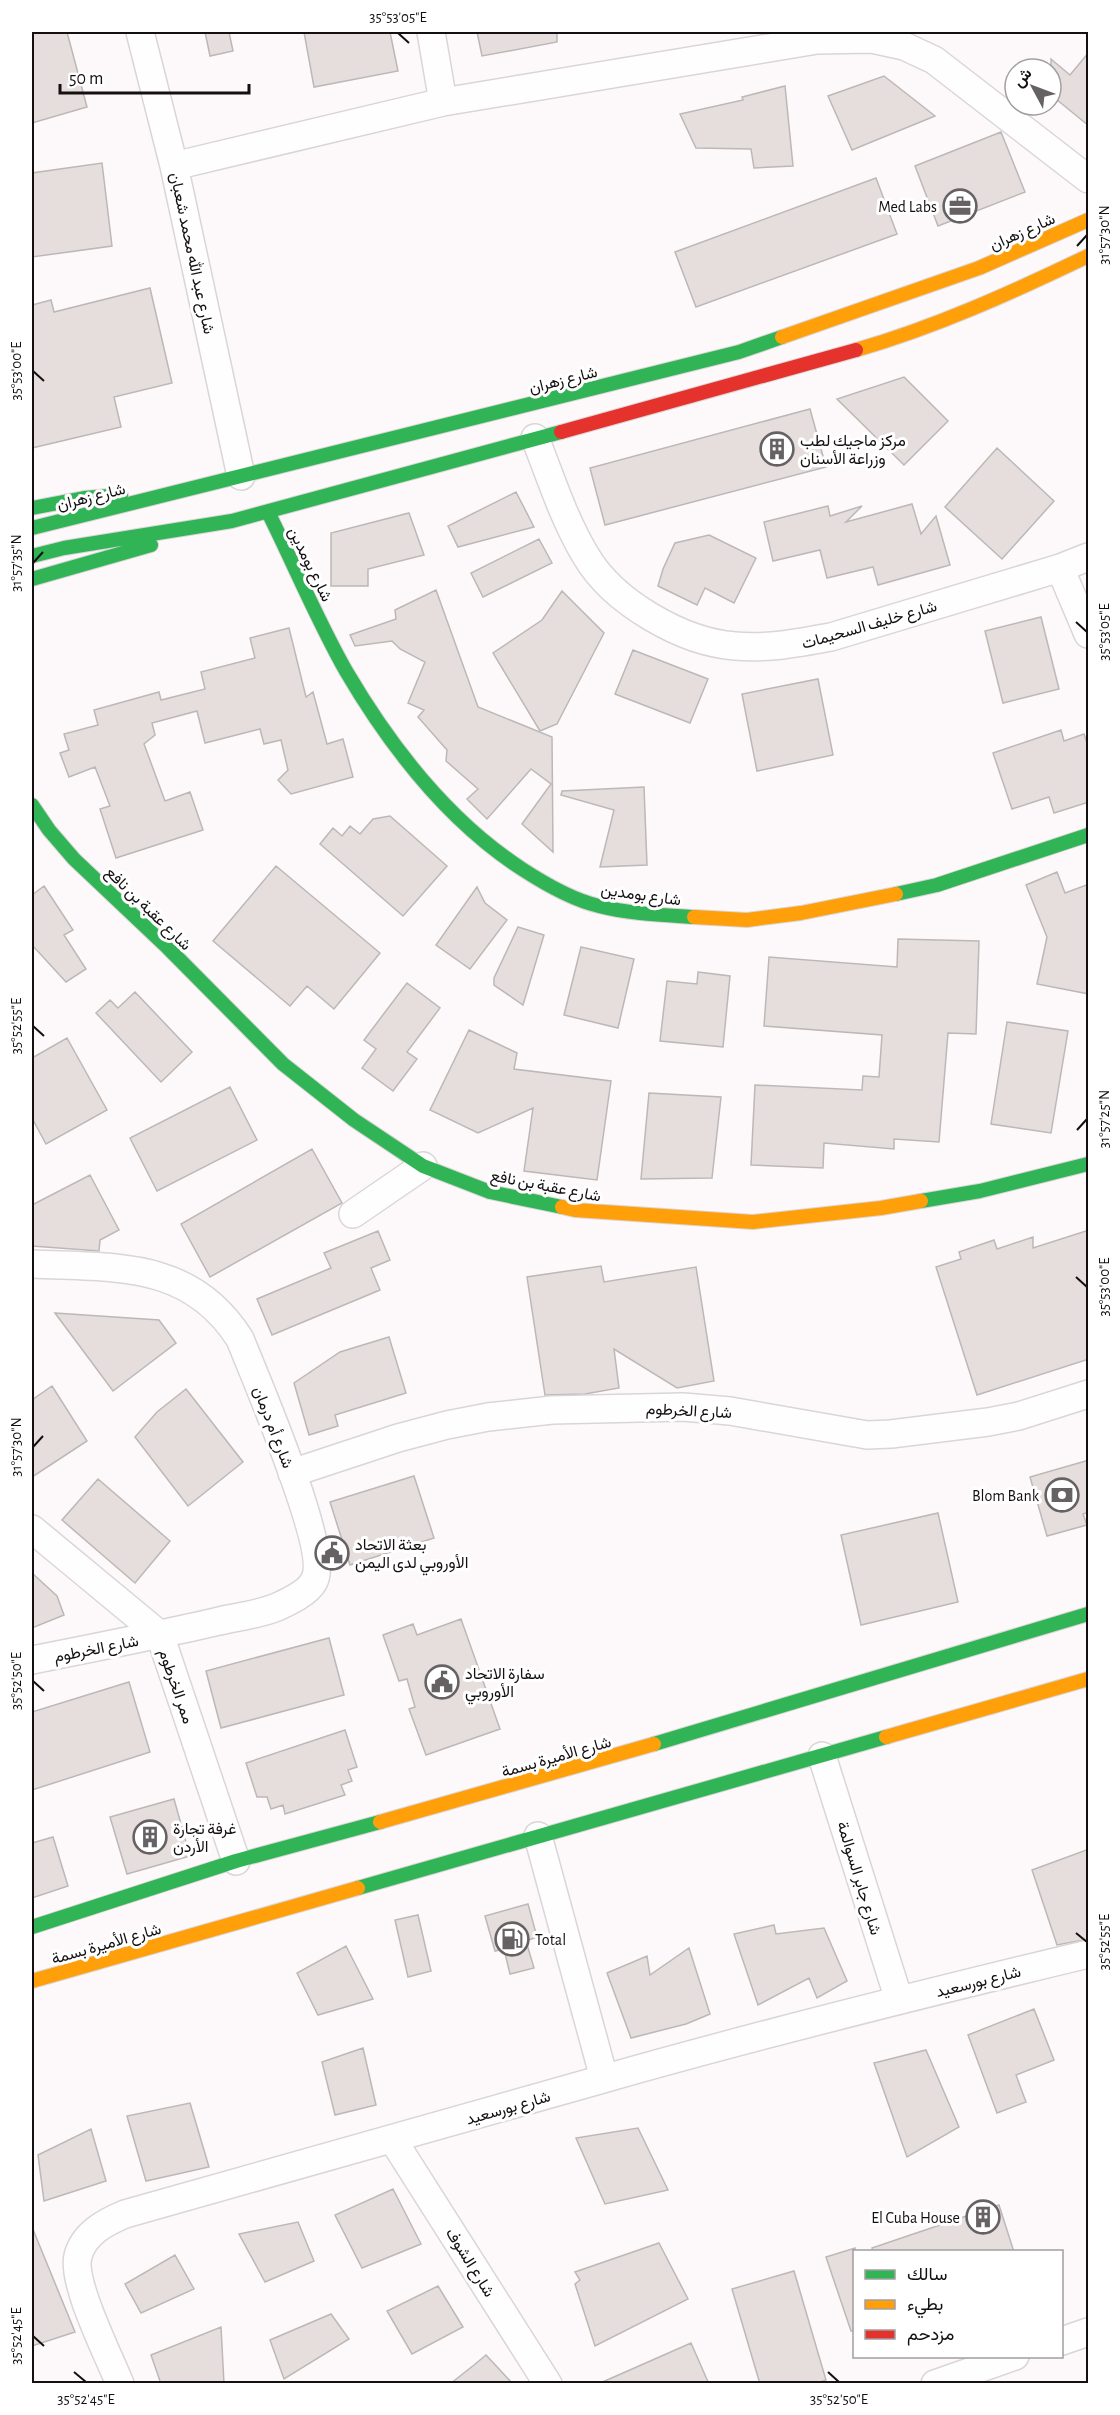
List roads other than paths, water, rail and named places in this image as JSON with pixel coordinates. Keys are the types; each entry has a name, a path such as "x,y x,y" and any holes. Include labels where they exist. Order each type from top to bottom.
{"main road":[{"name":"شارع زهران","path":"32,528 739,352 979,268 1089,220"},
{"path":"32,579 232,521 770,375 886,341 1018,290 1089,256"},
{"path":"32,508 84,498 189,489"},
{"name":"شارع بومدين","path":"267,512 346,669 382,727 413,768 466,826 499,854 544,883 598,906 655,915 747,920 801,913 937,885 1089,836"},
{"path":"32,556 64,548 232,521"},
{"name":"شارع عقبة بن نافع","path":"36,822 168,948 283,1064 354,1120 423,1166 490,1192 575,1210 753,1222 881,1208 958,1195 1089,1164"},
{"name":"شارع الأميرة بسمة","path":"32,1926 236,1862 547,1776 1089,1614"},
{"name":"شارع الأميرة بسمة","path":"32,1982 1089,1679"}],"street":[{"name":"شارع عبد الله محمد شعبان","path":"140,32 174,166 241,476"},
{"path":"431,32 443,102"},
{"path":"174,166 443,102 817,40 872,39 904,46 934,60 1089,179"},
{"name":"شارع خليف السحيمات","path":"535,438 562,507 585,556 597,573 632,604 655,619 678,631 705,640 733,646 793,645 831,637 1060,568 1089,557"},
{"path":"1060,568 1089,634"},
{"path":"353,1214 423,1166"},
{"name":"شارع أم درمان","path":"32,1263 127,1269 161,1276 186,1287 208,1302 228,1320 240,1340 292,1473 314,1540 318,1563 314,1581 300,1594 276,1607 160,1635"},
{"name":"شارع الخرطوم","path":"292,1473 398,1438 447,1425 488,1417 542,1411 683,1407 730,1411 843,1432 891,1434 1019,1416 1089,1394"},
{"name":"ممر الخرطوم","path":"32,1529 160,1635 236,1862"},
{"name":"شارع الخرطوم","path":"32,1660 160,1635"},
{"name":"شارع جابر السوالمة","path":"822,1756 899,2000"},
{"path":"538,1836 604,2078"},
{"name":"شارع بورسعيد","path":"120,2384 77,2276 77,2256 85,2239 94,2231 103,2224 125,2214 393,2140 604,2078 899,2000 1089,1954"},
{"name":"شارع الشوف","path":"393,2140 548,2384"},
{"path":"1063,2341 1089,2332"},
{"path":"934,2384 1009,2358"}],"place":[{"name":"Med Labs","path":"960,206"},
{"name":"مركز ماجيك لطب وزراعة الأسنان","path":"777,449"},
{"name":"Blom Bank","path":"1062,1495"},
{"name":"بعثة الاتحاد الأوروبي لدى اليمن","path":"332,1553"},
{"name":"سفارة الاتحاد الأوروبي","path":"442,1682"},
{"name":"غرفة تجارة الأردن","path":"150,1837"},
{"name":"Total","path":"512,1939"},
{"name":"El Cuba House","path":"983,2217"}]}
